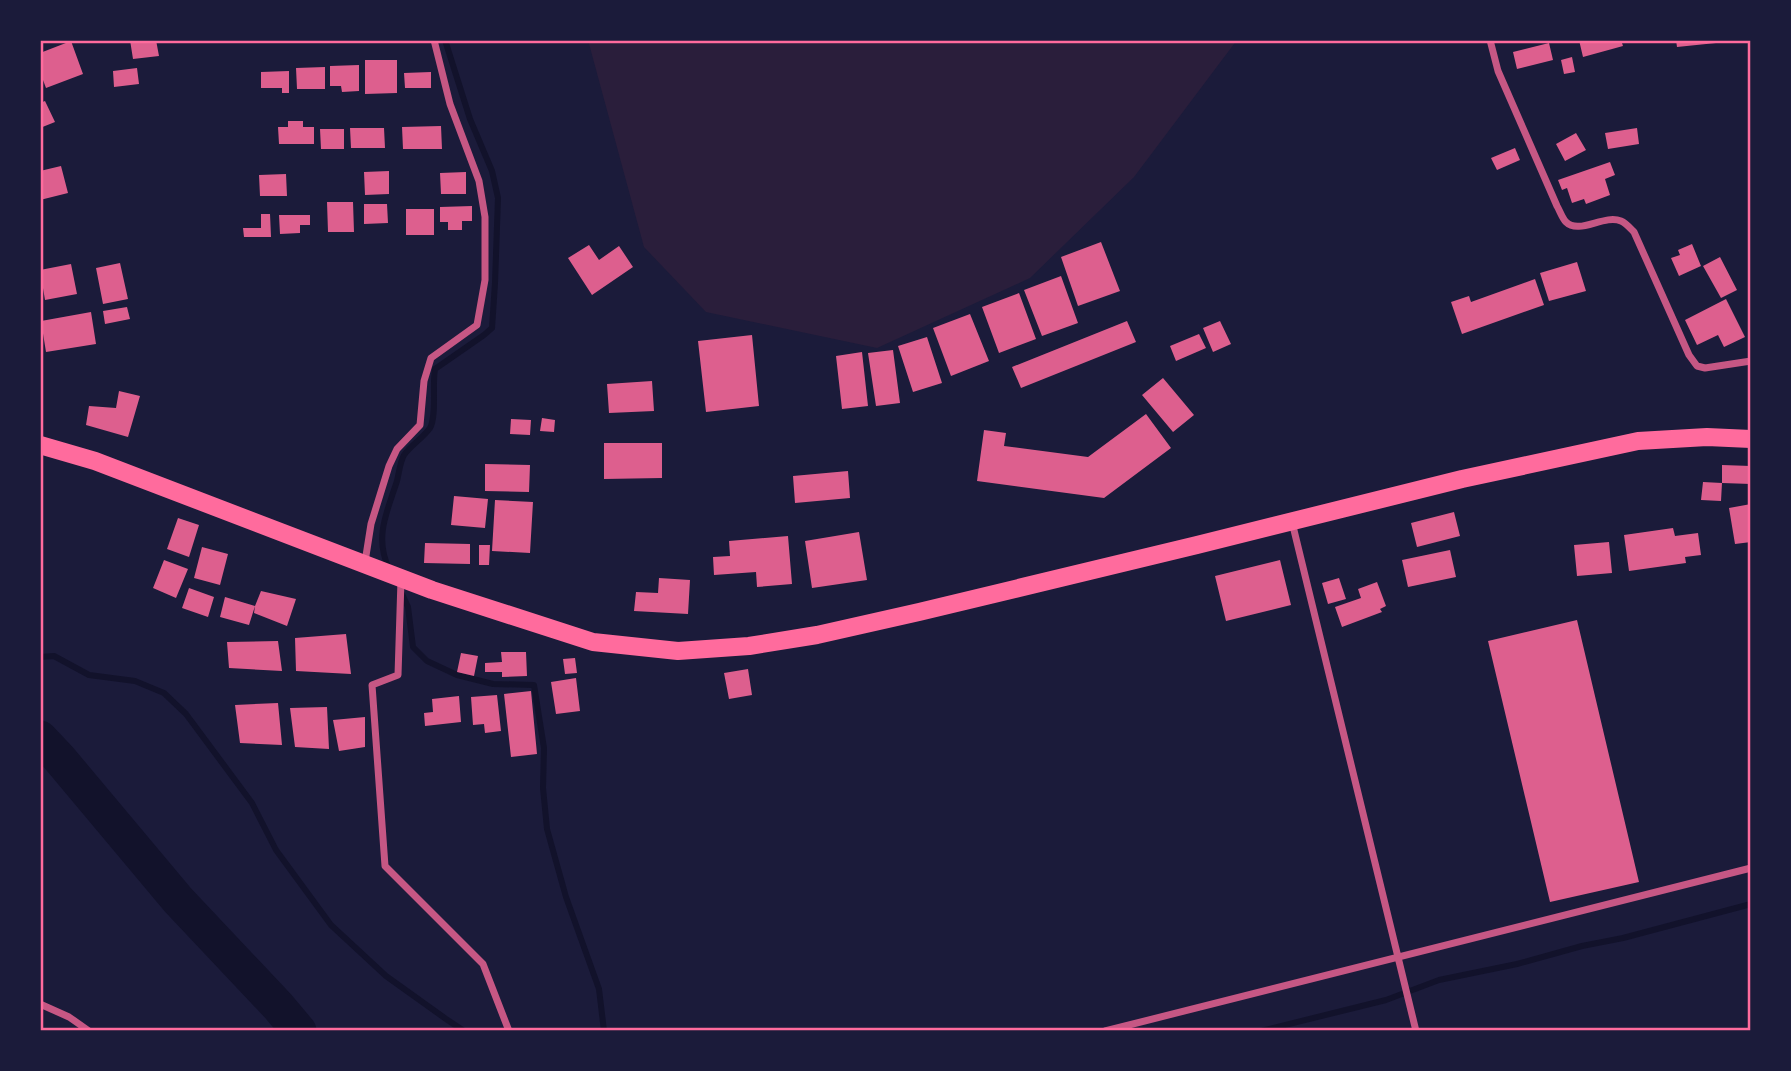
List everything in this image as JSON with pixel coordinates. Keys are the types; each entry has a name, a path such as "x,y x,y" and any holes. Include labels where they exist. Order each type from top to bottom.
{"main road":[{"path":"40,445 95,461 432,590 593,642 678,651 749,646 817,635 1462,479 1638,441 1707,437 1751,439"}],"street":[{"path":"364,562 371,524 389,466 397,449 420,425 424,381 431,358 477,325 485,280 485,217 479,181 450,104 434,40"},
{"path":"1490,40 1498,71 1565,221 1573,226 1606,219 1623,221 1634,232 1696,366 1705,368 1751,361"},
{"path":"1292,521 1416,1031"},
{"path":"401,577 398,674 372,685 386,866 482,964 509,1031"},
{"path":"1105,1031 1751,868"},
{"path":"40,1004 69,1017 89,1031"}],"shaded area":[{"path":"588,40 1237,40 1134,177 1030,278 877,348 706,312 644,247"}],"building":[{"path":"130,40 156,40 159,56 133,59"},
{"path":"1579,40 1621,40 1623,46 1583,57"},
{"path":"1676,40 1716,40 1716,43 1677,47"},
{"path":"71,41 83,74 46,88 40,72 40,53"},
{"path":"1549,43 1553,60 1517,69 1513,52"},
{"path":"1572,57 1575,72 1564,74 1561,60"},
{"path":"365,60 397,60 397,93 365,94"},
{"path":"359,65 359,91 342,92 341,86 330,86 330,66"},
{"path":"325,67 325,89 297,89 296,68"},
{"path":"137,68 139,84 114,87 113,71"},
{"path":"289,71 289,93 282,93 282,88 261,88 261,72"},
{"path":"431,72 431,88 405,88 404,73"},
{"path":"45,101 55,122 40,128 40,103"},
{"path":"288,121 303,121 303,127 314,127 314,144 279,144 278,127 288,127"},
{"path":"441,126 442,149 403,149 402,127"},
{"path":"350,128 384,128 385,148 351,148"},
{"path":"1637,128 1639,144 1608,149 1605,133"},
{"path":"320,129 344,129 344,149 321,149"},
{"path":"1576,133 1586,150 1565,161 1556,144"},
{"path":"1515,148 1520,160 1497,170 1491,158"},
{"path":"1610,162 1615,175 1605,179 1610,195 1586,204 1584,199 1572,203 1567,188 1562,190 1558,180"},
{"path":"61,166 68,193 40,200 40,171"},
{"path":"389,171 389,194 365,195 364,172"},
{"path":"466,172 466,194 441,194 440,173"},
{"path":"286,174 287,196 260,196 259,175"},
{"path":"327,202 353,202 354,232 328,232"},
{"path":"364,204 387,204 388,223 364,224"},
{"path":"472,206 472,221 462,221 462,230 448,230 448,222 440,222 440,207"},
{"path":"406,209 434,209 434,235 406,235"},
{"path":"261,214 270,214 271,237 244,237 243,228 261,228"},
{"path":"279,215 310,215 310,225 300,225 300,233 280,234"},
{"path":"1101,242 1120,291 1078,306 1061,257"},
{"path":"1692,244 1701,266 1679,276 1671,258 1680,255 1678,250"},
{"path":"589,245 599,260 619,246 633,267 592,295 568,258"},
{"path":"1720,257 1737,290 1721,298 1703,266"},
{"path":"1577,262 1586,291 1549,301 1540,273"},
{"path":"120,263 128,299 103,304 96,268"},
{"path":"71,264 77,294 45,300 40,270"},
{"path":"1061,276 1078,323 1042,336 1024,290"},
{"path":"1535,279 1544,305 1462,334 1451,302 1469,296 1471,302"},
{"path":"1019,293 1036,339 999,353 982,307"},
{"path":"1726,299 1745,337 1724,347 1718,335 1697,345 1685,320"},
{"path":"127,307 130,319 105,324 103,311"},
{"path":"91,312 96,344 46,352 41,321"},
{"path":"970,314 989,361 951,376 933,328"},
{"path":"1127,321 1136,342 1021,388 1012,367"},
{"path":"1220,321 1231,344 1213,352 1203,328"},
{"path":"1199,334 1206,348 1176,361 1170,346"},
{"path":"752,335 759,406 706,412 698,341"},
{"path":"927,337 942,383 913,392 898,346"},
{"path":"893,350 900,403 876,406 868,353"},
{"path":"862,352 868,406 842,409 836,356"},
{"path":"1163,378 1194,415 1173,432 1142,395"},
{"path":"652,381 654,411 609,413 607,384"},
{"path":"119,391 140,396 128,437 86,425 89,406 116,408"},
{"path":"1146,414 1171,448 1104,498 977,481 984,430 1006,433 1004,446 1088,457"},
{"path":"542,418 555,420 554,432 540,431"},
{"path":"511,419 531,420 530,435 510,434"},
{"path":"604,443 662,443 662,478 604,479"},
{"path":"485,464 530,465 529,492 485,491"},
{"path":"1722,465 1751,466 1751,484 1722,483"},
{"path":"848,471 850,498 795,503 793,476"},
{"path":"1703,482 1722,483 1721,501 1701,500"},
{"path":"454,496 488,499 485,528 451,525"},
{"path":"495,500 533,502 530,553 492,551"},
{"path":"1751,504 1751,542 1735,544 1729,508"},
{"path":"1454,512 1460,536 1417,547 1411,523"},
{"path":"178,518 199,525 189,557 167,549"},
{"path":"1673,528 1675,536 1698,533 1701,555 1685,557 1686,563 1629,571 1624,535"},
{"path":"859,532 867,580 812,588 805,541"},
{"path":"788,536 792,584 757,587 756,572 714,575 713,557 730,556 729,541"},
{"path":"1609,542 1612,573 1577,576 1574,545"},
{"path":"425,543 470,544 470,564 424,563"},
{"path":"479,545 490,545 489,565 479,565"},
{"path":"202,547 228,554 220,585 194,578"},
{"path":"1450,550 1456,577 1408,587 1402,560"},
{"path":"164,560 188,569 176,598 153,588"},
{"path":"1280,560 1291,605 1226,621 1215,576"},
{"path":"659,578 690,580 688,614 634,611 636,592 658,593"},
{"path":"1339,578 1346,599 1328,604 1322,583"},
{"path":"1377,582 1386,606 1380,609 1382,612 1342,627 1335,607 1361,598 1358,589"},
{"path":"189,588 214,597 208,617 182,608"},
{"path":"261,591 296,599 287,626 254,613"},
{"path":"225,597 255,606 249,625 220,617"},
{"path":"1577,620 1639,882 1550,902 1488,641"},
{"path":"346,634 351,674 296,671 295,638"},
{"path":"278,641 282,671 229,668 227,642"},
{"path":"501,652 526,652 527,676 502,677 502,672 485,672 485,663 502,662"},
{"path":"461,653 478,656 474,676 457,672"},
{"path":"575,658 577,673 565,674 563,659"},
{"path":"748,669 752,695 729,699 724,673"},
{"path":"576,678 580,711 556,714 551,682"},
{"path":"531,691 537,754 511,757 504,694"},
{"path":"497,695 501,731 485,733 484,724 473,725 471,697"},
{"path":"459,696 461,722 425,726 424,713 433,712 432,699"},
{"path":"278,703 282,745 240,743 235,705"},
{"path":"327,707 329,749 295,747 290,708"},
{"path":"365,717 365,747 339,751 333,720"}],"waterway":[{"path":"389,569 382,535 386,514 404,455 427,432 432,423 435,369 492,328 498,198 492,171 470,119 445,40"},
{"path":"402,594 408,607 413,647 427,661 457,675 493,684 534,685 544,748 543,788 547,829 566,897 599,989 604,1031"},
{"path":"40,657 54,656 89,675 135,681 164,693 186,714 252,803 276,850 331,925 386,976 464,1031"},
{"path":"40,738 178,900 299,1031"},
{"path":"1261,1031 1386,1000 1439,980 1517,964 1751,904"}]}
